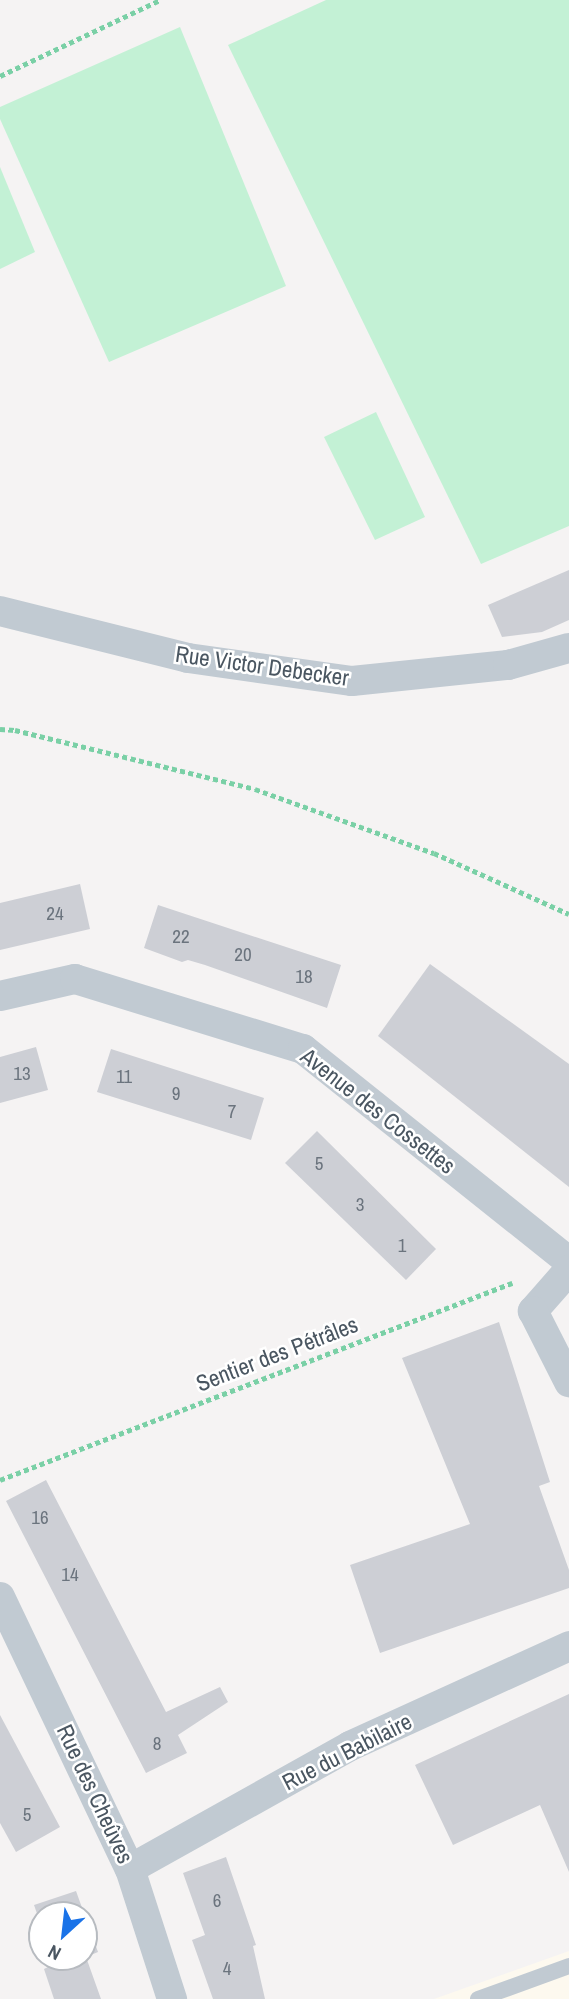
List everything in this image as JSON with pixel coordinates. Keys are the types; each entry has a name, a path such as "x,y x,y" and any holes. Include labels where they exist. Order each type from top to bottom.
{"street":[{"name":"Rue Victor Debecker","path":"0,611 188,658 352,681 508,665 569,648"},
{"name":"Avenue des Cossettes","path":"0,996 75,979 303,1049 569,1261"},
{"path":"569,1270 533,1311 569,1382"},
{"name":"Rue des Cheûves","path":"0,1597 130,1869 172,1999"},
{"name":"Rue du Babilaire","path":"130,1869 350,1746 569,1646"}],"lane":[{"path":"478,1999 569,1966"}],"path":[{"path":"0,76 160,0"},
{"path":"0,729 15,730 255,789 434,853 569,912"},
{"name":"Sentier des Pétrâles","path":"0,1480 518,1281"}],"shaded area":[{"path":"569,1951 569,1999 434,1999"}],"green space":[{"path":"326,0 569,0 569,526 481,564 228,45"},
{"path":"180,27 286,286 109,362 0,119 0,107"},
{"path":"0,167 35,252 0,269"},
{"path":"376,412 425,517 375,540 324,437"}],"building":[{"path":"569,570 569,620 542,632 502,637 488,605"},
{"path":"80,884 90,929 0,950 0,903"},
{"path":"158,905 341,965 327,1008 205,965 188,960 182,962 144,948"},
{"path":"430,964 569,1064 569,1187 378,1036"},
{"path":"36,1047 48,1090 0,1103 0,1057"},
{"path":"111,1049 264,1098 251,1140 97,1092"},
{"path":"317,1131 436,1249 406,1280 285,1163"},
{"path":"499,1322 550,1482 539,1486 569,1570 569,1588 380,1653 350,1565 470,1524 402,1358"},
{"path":"46,1480 166,1712 220,1687 228,1702 178,1735 187,1753 146,1773 6,1501"},
{"path":"569,1694 569,1872 540,1805 453,1845 415,1765"},
{"path":"0,1715 60,1827 16,1852 0,1823"},
{"path":"226,1857 256,1945 253,1946 265,1999 213,1999 192,1940 205,1935 183,1873"},
{"path":"76,1891 80,1901 46,1901"},
{"path":"45,1971 91,1971 101,1999 54,1999"}]}
